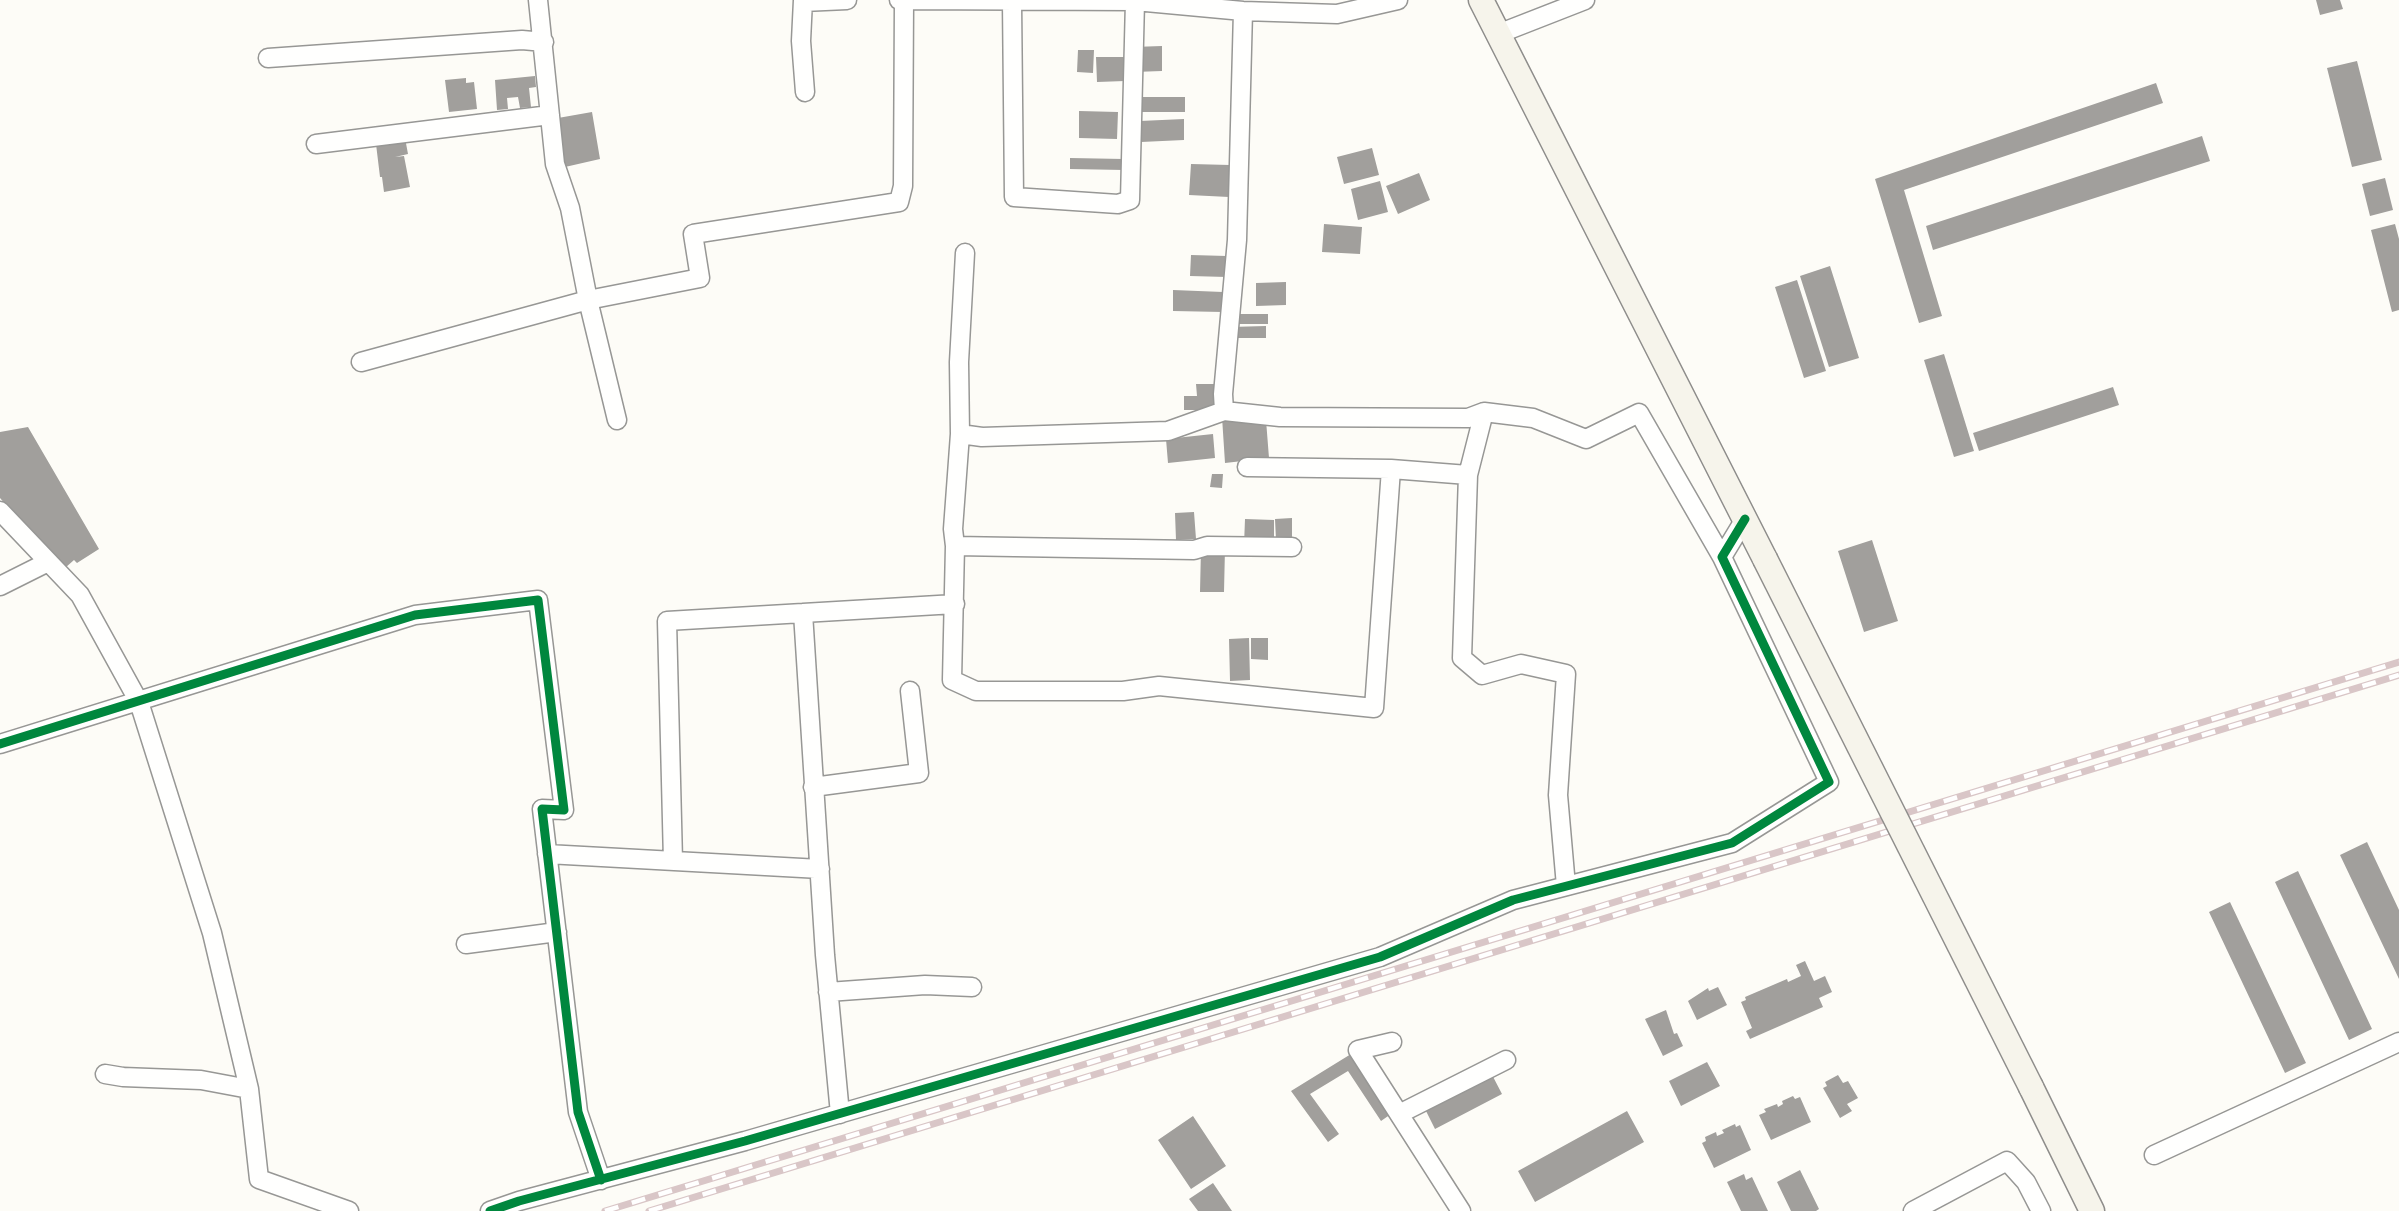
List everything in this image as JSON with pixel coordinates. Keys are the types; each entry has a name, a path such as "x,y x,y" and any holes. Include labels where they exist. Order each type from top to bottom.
{"main road":[{"path":"1481,0 1745,519 2092,1211"}],"street":[{"path":"538,0 555,164 570,207 588,300 616,420"},
{"path":"805,92 801,41 803,1 847,0"},
{"path":"899,0 1135,2 1243,11 1337,14 1398,0"},
{"path":"1498,34 1585,0"},
{"path":"361,362 588,300 700,278 693,234 898,202 903,186 904,1"},
{"path":"1012,2 1014,197 1118,204 1130,200 1135,2"},
{"path":"1224,411 1223,394 1237,240 1243,11"},
{"path":"268,58 522,40 544,42"},
{"path":"316,144 550,115"},
{"path":"965,253 959,362 960,434 953,528 956,546 952,680 976,691 1123,691 1159,686 1374,708 1391,469"},
{"path":"490,1211 840,1114 1380,957 1513,900 1732,843 1829,782 1722,557 1639,413 1586,439 1533,418 1484,412 1468,418 1280,417 1224,411 1168,431 982,437 960,434"},
{"path":"1484,412 1468,475 1462,658 1482,675 1521,664 1566,674 1558,795 1566,886"},
{"path":"1247,467 1391,469 1468,475"},
{"path":"0,511 80,596 139,702 212,933 249,1089 259,1179 350,1211"},
{"path":"1722,557 1745,519"},
{"path":"956,546 1194,550 1207,546 1293,547"},
{"path":"0,586 48,562"},
{"path":"0,744 415,615 538,600 564,810 542,809 578,1112 601,1180"},
{"path":"673,861 667,621 955,604"},
{"path":"802,613 828,992 840,1114"},
{"path":"813,787 919,773 909,691"},
{"path":"548,854 820,869"},
{"path":"466,944 557,932"},
{"path":"828,992 925,985 972,987"},
{"path":"1392,1042 1358,1050 1461,1211"},
{"path":"2154,1155 2399,1042"},
{"path":"1399,1114 1506,1060"},
{"path":"105,1074 123,1077 201,1080 249,1089"},
{"path":"1913,1211 2007,1161 2026,1182 2041,1211"}],"building":[{"path":"2316,0 2340,0 2343,9 2320,15"},
{"path":"1162,46 1162,71 1134,72 1133,47"},
{"path":"1078,50 1094,50 1093,73 1077,72"},
{"path":"1096,57 1125,57 1125,81 1097,82"},
{"path":"2357,61 2382,160 2352,167 2327,68"},
{"path":"535,76 536,87 529,88 531,107 520,108 518,97 507,98 508,109 497,110 495,80"},
{"path":"466,78 466,83 474,82 477,109 449,112 445,80"},
{"path":"2156,83 2163,103 1904,190 1942,316 1919,323 1875,179"},
{"path":"1141,97 1185,97 1185,112 1141,112"},
{"path":"1079,111 1118,112 1117,139 1079,138"},
{"path":"592,112 600,159 565,167 558,118"},
{"path":"1184,119 1184,140 1141,142 1140,121"},
{"path":"2202,136 2210,161 1933,250 1926,226"},
{"path":"405,138 408,154 395,157 404,156 410,187 384,192 376,144"},
{"path":"1372,148 1379,175 1344,184 1337,157"},
{"path":"1070,158 1124,159 1124,170 1070,169"},
{"path":"1191,164 1230,165 1229,197 1189,195"},
{"path":"1419,173 1430,200 1398,214 1386,186"},
{"path":"2385,178 2393,210 2370,216 2362,184"},
{"path":"1380,181 1388,212 1358,220 1351,189"},
{"path":"1324,224 1362,227 1360,254 1322,252"},
{"path":"2395,224 2399,239 2399,310 2392,312 2371,230"},
{"path":"1191,255 1227,256 1227,277 1190,276"},
{"path":"1830,266 1859,358 1829,367 1800,276"},
{"path":"1797,280 1826,371 1804,378 1775,287"},
{"path":"1286,282 1286,305 1256,306 1256,283"},
{"path":"1173,290 1223,292 1223,312 1173,311"},
{"path":"1231,314 1268,314 1268,324 1231,324"},
{"path":"1266,326 1266,338 1230,338 1230,327"},
{"path":"1944,354 1974,451 1954,457 1924,360"},
{"path":"1196,384 1215,384 1215,410 1184,410 1184,396 1197,396"},
{"path":"2113,387 2119,405 1979,451 1973,433"},
{"path":"1222,417 1266,420 1269,458 1225,463"},
{"path":"28,427 99,549 77,563 74,560 65,568 41,545 0,498 0,432"},
{"path":"1213,434 1215,458 1168,463 1166,439"},
{"path":"1212,474 1223,474 1222,488 1210,487"},
{"path":"1194,512 1196,539 1176,540 1175,513"},
{"path":"1292,518 1292,539 1276,540 1275,519"},
{"path":"1245,519 1274,520 1274,546 1244,545"},
{"path":"1872,540 1898,621 1864,632 1838,551"},
{"path":"1201,548 1225,548 1224,592 1200,592"},
{"path":"1249,638 1250,680 1230,681 1229,639"},
{"path":"1251,638 1268,638 1268,660 1251,659"},
{"path":"2367,842 2399,910 2399,979 2340,855"},
{"path":"2298,871 2372,1029 2349,1040 2275,882"},
{"path":"2230,902 2306,1063 2285,1073 2209,912"},
{"path":"1805,961 1814,981 1825,976 1832,992 1819,998 1823,1007 1750,1039 1746,1031 1752,1028 1741,1002 1746,1000 1745,997 1787,979 1788,982 1801,976 1796,965"},
{"path":"1718,987 1727,1005 1697,1020 1688,1001 1708,988 1709,991"},
{"path":"1666,1010 1674,1034 1677,1033 1683,1046 1663,1056 1645,1019"},
{"path":"1351,1054 1391,1114 1381,1121 1348,1071 1310,1094 1339,1134 1328,1142 1291,1091"},
{"path":"1707,1062 1720,1086 1681,1106 1669,1081"},
{"path":"1489,1069 1502,1094 1435,1129 1422,1103"},
{"path":"1838,1075 1843,1083 1848,1081 1858,1098 1847,1104 1852,1111 1840,1118 1823,1088 1827,1086 1825,1082"},
{"path":"1793,1096 1795,1099 1800,1097 1811,1122 1771,1140 1759,1115 1766,1112 1764,1109 1777,1104 1778,1107 1783,1104 1782,1101"},
{"path":"1627,1111 1644,1142 1535,1202 1518,1171"},
{"path":"1193,1116 1226,1166 1191,1189 1158,1140"},
{"path":"1735,1124 1736,1127 1740,1125 1751,1150 1714,1168 1702,1143 1706,1141 1705,1137 1716,1132 1717,1136 1724,1133 1722,1130"},
{"path":"1800,1170 1819,1209 1816,1211 1791,1211 1777,1182"},
{"path":"1744,1174 1746,1180 1752,1177 1768,1211 1741,1211 1727,1182"},
{"path":"1213,1183 1232,1211 1198,1211 1189,1199"}],"railway":[{"path":"605,1211 2399,662"},
{"path":"649,1211 2399,675"}],"cycle path":[{"path":"490,1211 519,1201 745,1141 1380,957 1513,900 1732,843 1829,782 1722,557 1745,519"},
{"path":"0,744 415,615 538,600 564,810 542,809 578,1112 601,1180"}]}
